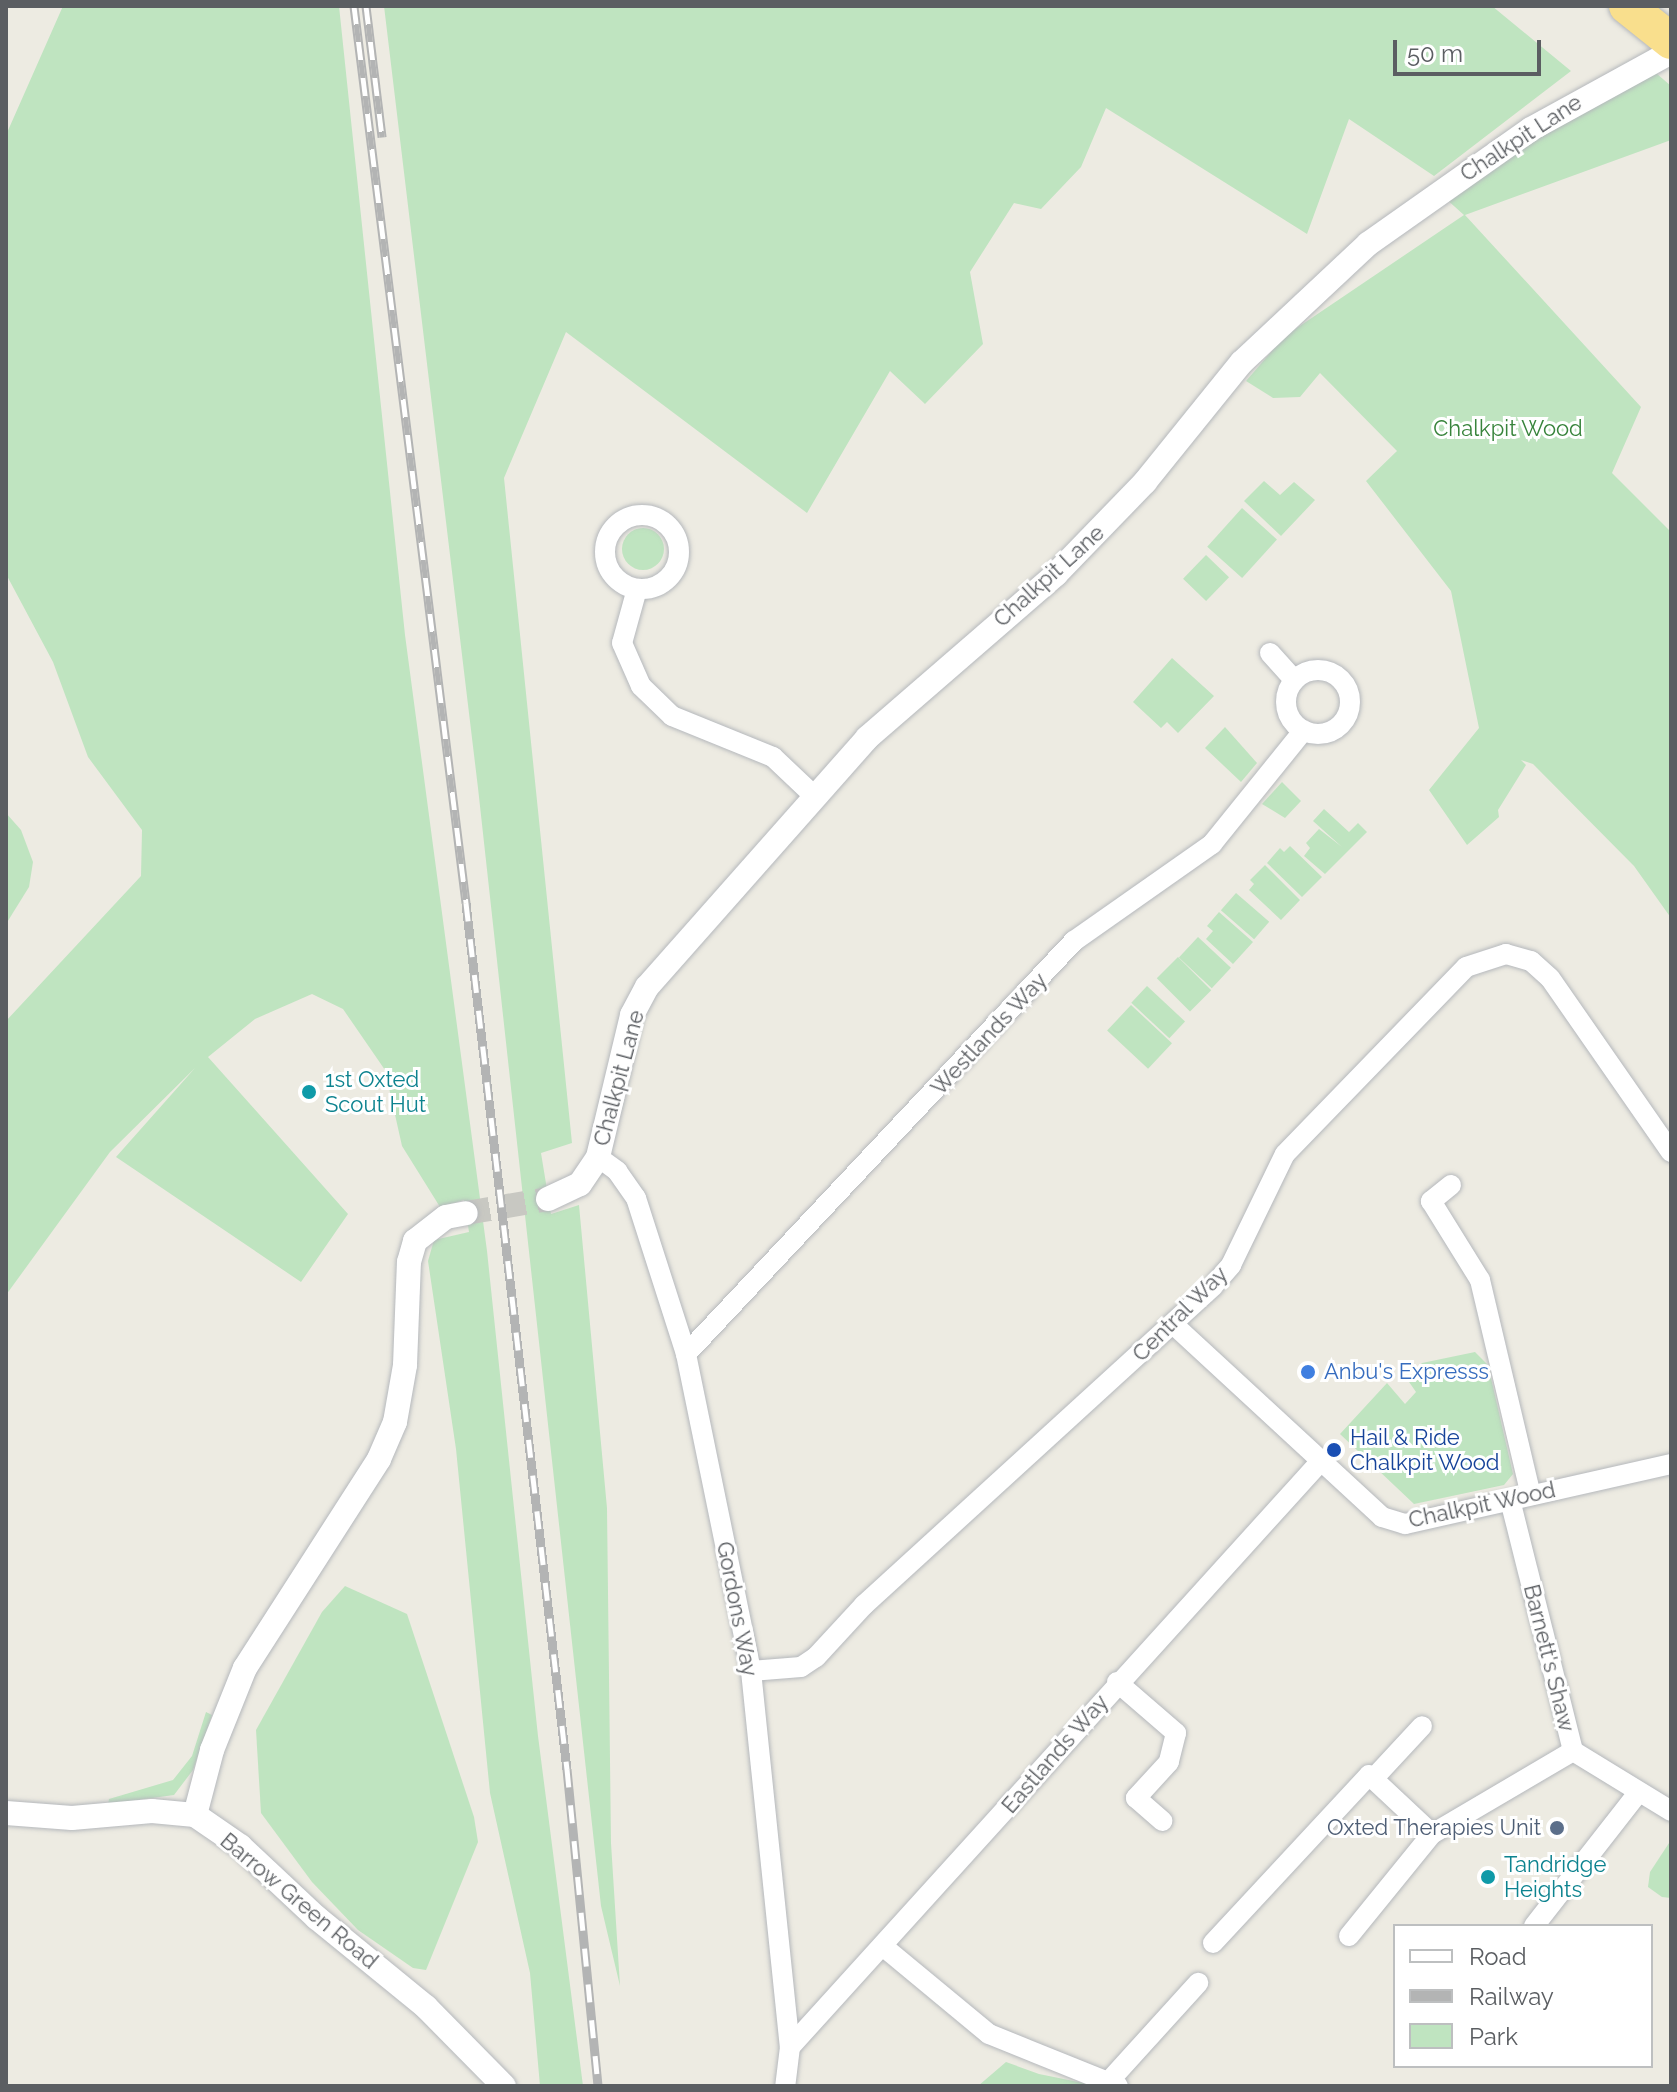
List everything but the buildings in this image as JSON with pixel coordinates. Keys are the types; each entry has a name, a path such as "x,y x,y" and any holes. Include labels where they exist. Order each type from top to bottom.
{"highway":[{"path":"1634,11 1671,41"}],"street":[{"name":"Chalkpit Lane","path":"548,1199 580,1184 598,1157 632,1015 647,987 813,795 925,683 1056,574 1116,515 1242,362 1368,244 1531,129 1671,52"},
{"path":"637,589 622,643 641,686 672,716 773,757 813,795"},
{"path":"1270,653 1294,680"},
{"path":"1326,670 1343,681 1350,699 1337,728 1315,734 1304,730 1288,713 1288,690 1294,680 1304,673 1326,670"},
{"name":"Westlands Way","path":"686,1354 1074,941 1212,844 1304,730"},
{"name":"Central Way","path":"751,1671 801,1667 816,1657 864,1605 1174,1325 1231,1265 1285,1154 1466,967 1489,956 1531,961 1550,978 1671,1152"},
{"name":"Gordons Way","path":"598,1157 617,1171 636,1198 686,1354 751,1671 790,2047 785,2086"},
{"path":"1451,1185 1431,1201 1480,1280 1531,1495"},
{"path":"195,1815 212,1750 245,1668 379,1459 395,1422 405,1365 409,1262 415,1241 435,1222 466,1213"},
{"name":"Chalkpit Wood","path":"1174,1325 1382,1517 1405,1524 1671,1464"},
{"name":"Eastlands Way","path":"790,2047 885,1948 1117,1682 1321,1461"},
{"name":"Barnett's Shaw","path":"1510,1500 1573,1751 1671,1811"},
{"path":"1117,1682 1176,1733 1169,1762 1136,1798 1162,1821"},
{"path":"1373,1779 1422,1726"},
{"path":"1349,1936 1432,1834 1573,1751"},
{"path":"1213,1943 1369,1775 1432,1834"},
{"path":"1536,1924 1638,1793"},
{"name":"Barrow Green Road","path":"6,1813 72,1818 152,1811 195,1815 240,1846 317,1918 426,2007 504,2086"},
{"path":"885,1948 989,2034 1115,2082 1198,1983"}],"green space":[{"path":"63,6 339,6 405,635 487,1251 538,1736 583,2086 540,2086 530,1973 490,1793 456,1449 428,1261 434,1240 469,1232 464,1200 440,1207 402,1146 385,1070 343,1009 312,994 255,1019 208,1057 348,1214 301,1282 116,1157 195,1068 110,1152 6,1295 6,1021 141,876 142,830 88,757 53,662 6,574 6,135"},
{"path":"384,6 1492,6 1571,71 1434,176 1349,119 1307,234 1106,108 1081,167 1041,209 1014,203 970,272 983,344 925,404 890,371 807,513 566,332 504,478 572,1143 541,1153 551,1214 579,1205 607,1508 611,1843 620,1986 601,1906 478,788"},
{"name":"Chalkpit Wood","path":"1649,67 1671,86 1671,140 1465,215 1641,407 1612,473 1671,532 1671,918 1634,866 1533,764 1521,760 1526,765 1498,810 1499,817 1467,845 1429,790 1479,728 1451,591 1366,481 1397,451 1320,373 1300,397 1273,398 1246,381 1285,336 1464,215 1445,198"},
{"path":"1264,481 1280,495 1294,482 1315,500 1281,536 1244,501"},
{"path":"1242,508 1277,539 1242,578 1207,547"},
{"path":"643,528 658,534 664,549 658,564 643,570 628,564 622,549 628,534"},
{"path":"1206,555 1229,577 1206,601 1183,579"},
{"path":"1172,658 1214,696 1178,733 1167,722 1161,728 1133,702"},
{"path":"1225,727 1257,763 1241,782 1205,748"},
{"path":"1282,782 1301,801 1285,818 1262,804"},
{"path":"1324,809 1349,832 1358,823 1367,832 1325,874 1304,856 1310,848 1306,843 1319,829 1342,847 1313,821"},
{"path":"6,813 21,830 33,862 29,887 6,924"},
{"path":"1290,846 1322,877 1302,897 1267,863 1280,848 1284,852"},
{"path":"1265,865 1300,900 1281,920 1249,890 1254,884 1250,880"},
{"path":"1236,893 1269,922 1254,939 1221,910"},
{"path":"1219,912 1253,942 1233,964 1206,939 1213,931 1207,926"},
{"path":"1198,937 1231,968 1212,988 1179,957"},
{"path":"1178,957 1211,990 1190,1011 1157,978"},
{"path":"1147,986 1185,1021 1169,1038 1131,1003"},
{"path":"1131,1005 1172,1043 1148,1069 1107,1031"},
{"path":"1475,1352 1488,1365 1513,1474 1504,1485 1414,1504 1340,1434 1387,1383 1405,1404 1416,1392 1407,1379 1422,1363"},
{"path":"345,1586 407,1614 474,1817 478,1842 426,1970 413,1968 358,1930 312,1882 261,1813 256,1730 322,1612"},
{"path":"206,1712 212,1715 193,1770 174,1795 108,1804 109,1799 173,1780 192,1756"},
{"path":"1671,1840 1671,1898 1662,1897 1648,1887 1650,1872"},
{"path":"1006,2062 1039,2074 1098,2086 978,2086"}],"tunnel":[{"path":"466,1213 548,1199"}],"railway":[{"path":"354,6 466,903 567,1769 598,2086"},
{"path":"366,6 382,137"}],"place":[{"name":"1st Oxted Scout Hut","path":"309,1092"},
{"name":"Anbu's Expresss","path":"1308,1372"},
{"name":"Hail & Ride Chalkpit Wood","path":"1334,1450"},
{"name":"Oxted Therapies Unit","path":"1557,1828"},
{"name":"Tandridge Heights","path":"1488,1877"}]}
